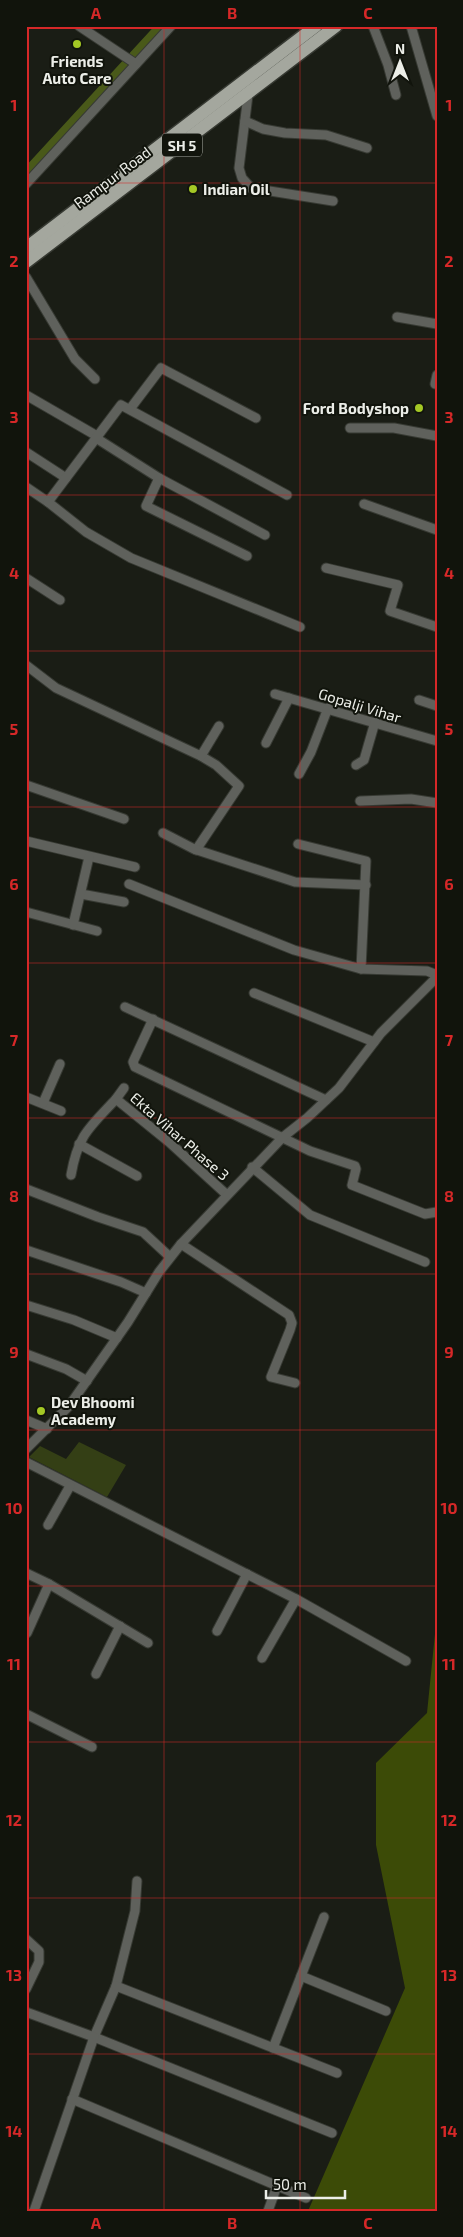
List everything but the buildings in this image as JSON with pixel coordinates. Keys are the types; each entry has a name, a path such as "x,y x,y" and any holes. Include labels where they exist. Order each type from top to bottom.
{"main road":[{"path":"26,248 316,26"},
{"name":"Rampur Road","path":"26,262 248,95 336,26"}],"street":[{"path":"79,26 132,62"},
{"path":"26,184 132,62 171,26"},
{"path":"373,26 388,65 396,95"},
{"path":"411,26 437,116"},
{"path":"248,95 239,168 242,178 251,188 333,201"},
{"path":"245,121 263,129 284,134 326,135 367,148"},
{"path":"26,276 75,359 95,379"},
{"path":"397,317 437,324"},
{"path":"130,409 161,368 256,418"},
{"path":"26,395 159,478 265,535"},
{"path":"48,502 119,407 124,405 286,495"},
{"path":"350,428 394,428 437,436"},
{"path":"26,452 66,478"},
{"path":"159,478 146,506 247,556"},
{"path":"26,488 48,502 86,532 131,558 300,627"},
{"path":"364,504 437,530"},
{"path":"326,568 398,585 390,611 437,626"},
{"path":"26,578 60,600"},
{"path":"26,664 56,688 201,756 216,765 239,787 196,850"},
{"name":"Gopalji Vihar","path":"275,694 375,722 414,736 437,741"},
{"path":"266,744 289,698"},
{"path":"419,700 437,706"},
{"path":"299,774 311,752 328,708"},
{"path":"356,765 364,760 375,722"},
{"path":"201,756 219,726"},
{"path":"26,785 124,819"},
{"path":"360,801 412,799 437,803"},
{"path":"163,833 196,850 295,882 366,885"},
{"path":"26,841 135,867"},
{"path":"298,844 366,861 361,969"},
{"path":"73,924 89,857"},
{"path":"26,1449 69,1406 180,1244 282,1137 307,1118 339,1088 381,1033 437,976 427,971 361,969 294,950 129,884"},
{"path":"81,894 124,902"},
{"path":"26,912 97,931"},
{"path":"254,993 374,1042"},
{"path":"125,1007 326,1100"},
{"path":"153,1019 133,1062 135,1067 310,1151 355,1166 356,1170 352,1185 426,1214 437,1212"},
{"path":"43,1103 60,1064"},
{"path":"116,1100 124,1088"},
{"path":"26,1096 61,1111"},
{"name":"Ekta Vihar Phase 3","path":"70,1176 75,1152 85,1132 116,1100 169,1142 226,1194"},
{"path":"79,1144 137,1176"},
{"path":"252,1167 310,1215 425,1262"},
{"path":"26,1189 98,1218 143,1232 170,1257"},
{"path":"180,1244 289,1315 292,1322 290,1330 271,1377 295,1384"},
{"path":"26,1250 121,1282 146,1293"},
{"path":"26,1305 74,1320 117,1338"},
{"path":"26,1354 66,1370 87,1381"},
{"path":"26,1420 47,1429"},
{"path":"26,1462 296,1599 406,1661"},
{"path":"48,1525 70,1486"},
{"path":"26,1573 49,1584 148,1643"},
{"path":"217,1631 247,1574"},
{"path":"27,1633 49,1584"},
{"path":"262,1658 296,1599"},
{"path":"96,1674 120,1626"},
{"path":"26,1714 92,1748"},
{"path":"34,2211 94,2038 116,1986 135,1911 137,1881"},
{"path":"273,2048 324,1917"},
{"path":"26,1939 39,1951 39,1962 26,1989"},
{"path":"302,1976 386,2011"},
{"path":"116,1986 337,2073"},
{"path":"26,2012 332,2133"},
{"path":"72,2099 306,2198"},
{"path":"268,2211 278,2186"}],"green space":[{"path":"79,1442 126,1465 107,1497 29,1457 40,1446 66,1459"},
{"path":"437,1614 437,2211 308,2211 405,1988 376,1845 376,1763 427,1713"}],"waterway":[{"path":"26,174 162,26"}],"place":[{"name":"Friends Auto Care","path":"77,44"},
{"name":"Indian Oil","path":"193,189"},
{"name":"Ford Bodyshop","path":"419,408"},
{"name":"Dev Bhoomi Academy","path":"41,1411"}]}
